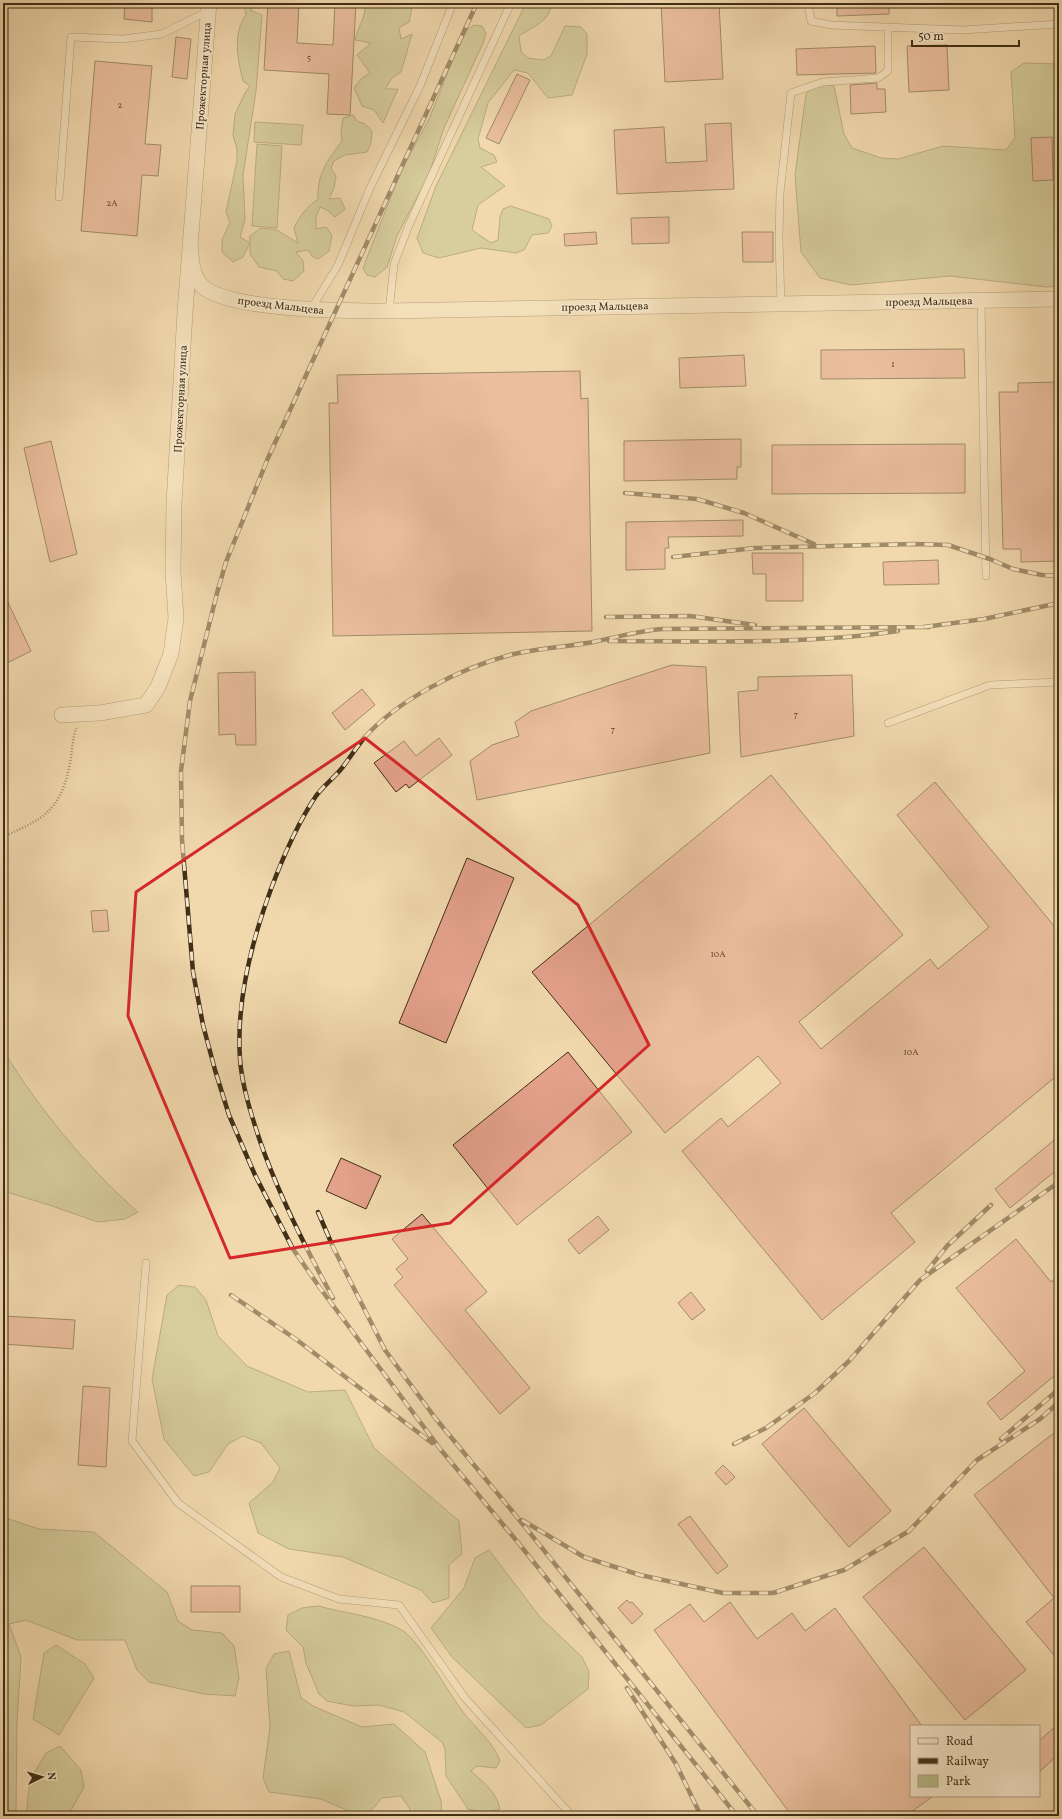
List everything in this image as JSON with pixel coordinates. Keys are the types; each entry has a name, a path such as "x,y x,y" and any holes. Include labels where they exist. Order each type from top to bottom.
{"street":[{"name":"Прожекторная улица","path":"62,715 124,710 146,705 158,687 171,654 176,618 173,572 174,504 190,241 208,7"},
{"name":"проезд Мальцева","path":"190,241 195,274 200,284 208,292 241,300 310,310 390,311 1059,299"}],"lane":[{"path":"310,310 338,265 370,188 420,86 453,3"},
{"path":"390,311 394,264 409,225 511,3"},
{"path":"808,3 812,21 831,25 962,30 1059,24"},
{"path":"59,197 71,37 123,39 162,34 208,7"},
{"path":"781,303 779,240 780,193 791,93 823,82 878,78 888,71 888,26"},
{"path":"981,300 986,576"},
{"path":"888,723 990,685 1059,682"},
{"path":"146,1263 132,1441 178,1503 281,1577 339,1599 398,1605 465,1698 572,1816"}],"path":[{"path":"3,837 28,826 48,812 61,796 80,714"}],"highlighted area":[{"path":"365,738 578,905 649,1045 450,1223 230,1258 128,1016 136,892"}],"green space":[{"path":"244,3 260,3 250,10 262,15 256,91 243,175 245,220 240,237 250,243 243,257 233,262 222,252 222,240 230,222 226,212 237,161 237,149 233,135 235,114 250,86 243,81 237,47 239,30 246,15"},
{"path":"365,3 413,3 409,22 399,28 401,39 412,34 401,72 392,78 385,89 398,89 383,123 374,110 362,106 354,88 362,78 370,73 357,55 371,43 355,40 363,18"},
{"path":"526,3 550,3 549,14 535,26 519,36 521,52 528,58 543,60 551,56 565,26 581,27 587,34 587,54 572,95 548,98 528,73 514,70 488,103 478,139 480,148 494,155 497,162 481,167 505,186 478,205 472,230 491,243 498,240 500,217 503,209 511,206 549,219 552,226 548,233 532,235 524,250 516,253 481,248 439,258 423,253 417,238 436,186"},
{"path":"474,25 482,26 486,33 484,41 444,128 429,174 397,236 387,267 375,277 367,275 363,268 402,169 429,119 456,52 467,30"},
{"path":"1024,63 1059,64 1059,286 1046,287 950,276 851,285 820,278 801,252 795,175 806,94 818,82 834,86 844,134 852,148 881,158 898,159 943,146 1006,150 1015,138 1011,72"},
{"path":"353,115 357,121 365,124 372,131 371,143 367,152 345,155 334,161 331,168 336,176 334,188 329,199 340,198 345,209 335,217 327,210 320,207 316,217 316,229 326,227 332,235 329,251 318,259 312,256 308,250 296,252 303,261 304,271 293,281 283,279 277,271 259,267 250,254 250,236 261,228 277,230 298,243 294,228 304,212 318,199 321,175 342,141 341,133 343,118"},
{"path":"255,122 303,125 301,145 254,142"},
{"path":"257,144 282,146 277,228 252,226"},
{"path":"3,1050 32,1094 64,1136 118,1194 138,1212 125,1219 98,1222 3,1191"},
{"path":"179,1285 195,1287 206,1300 218,1336 247,1366 308,1392 345,1390 374,1448 459,1521 462,1554 449,1565 449,1598 433,1603 421,1590 343,1557 289,1549 258,1533 249,1503 273,1482 280,1468 261,1443 243,1436 228,1444 209,1472 194,1476 164,1439 152,1379 167,1295"},
{"path":"3,1517 39,1529 94,1532 167,1592 178,1621 192,1630 222,1633 234,1646 239,1678 235,1696 204,1694 149,1682 137,1670 125,1640 77,1640 26,1620 9,1624 21,1657 17,1722 16,1816 3,1816"},
{"path":"489,1550 540,1617 582,1657 589,1672 588,1689 541,1725 526,1728 452,1657 431,1628 464,1588 475,1558"},
{"path":"318,1606 381,1621 400,1629 408,1635 434,1667 457,1704 494,1748 500,1761 496,1768 477,1766 471,1771 496,1797 500,1809 485,1813 468,1809 446,1776 445,1749 442,1742 404,1712 379,1705 353,1706 327,1701 319,1694 306,1663 303,1647 286,1630 288,1615 302,1608"},
{"path":"56,1645 85,1664 94,1678 59,1735 33,1719 44,1653"},
{"path":"289,1651 301,1698 315,1707 362,1727 394,1724 425,1752 441,1801 442,1816 408,1816 410,1809 401,1796 382,1798 370,1812 351,1812 321,1799 269,1792 263,1778 270,1727 266,1668 274,1654"},
{"path":"60,1746 81,1770 84,1787 68,1816 26,1816 30,1780 46,1753"}],"building":[{"path":"125,3 152,3 152,22 124,19"},
{"path":"268,3 299,3 297,43 333,45 335,3 356,3 350,115 327,114 329,74 264,70"},
{"path":"661,3 719,3 723,79 665,82"},
{"path":"837,3 889,3 889,14 837,16"},
{"path":"176,37 191,39 187,79 172,77"},
{"path":"947,45 949,90 909,92 907,46"},
{"path":"875,46 876,73 797,75 796,49"},
{"path":"95,61 152,66 145,144 161,145 158,176 142,175 137,236 81,231"},
{"path":"517,74 530,80 499,144 486,138"},
{"path":"877,83 877,89 885,89 886,112 851,114 850,85"},
{"path":"731,123 734,189 617,194 614,130 664,127 666,163 707,161 705,124"},
{"path":"1052,137 1053,180 1033,181 1031,138"},
{"path":"669,217 669,243 632,244 631,218"},
{"path":"596,232 597,244 565,246 564,234"},
{"path":"742,232 773,232 773,262 743,262"},
{"path":"964,349 965,378 821,379 821,350"},
{"path":"744,355 746,386 680,388 679,358"},
{"path":"580,371 581,399 588,398 592,631 333,636 329,403 338,403 337,375"},
{"path":"1059,382 1059,561 1021,562 1021,549 1003,549 999,392 1018,392 1018,383"},
{"path":"741,439 741,467 737,467 737,479 624,481 624,441"},
{"path":"51,441 77,554 50,562 24,448"},
{"path":"965,444 965,493 772,494 772,445"},
{"path":"743,520 743,536 668,537 669,548 665,548 665,569 626,570 626,522"},
{"path":"752,553 803,553 803,601 766,601 766,574 753,574"},
{"path":"938,560 939,584 884,585 883,562"},
{"path":"3,592 31,651 7,663 3,654"},
{"path":"672,665 706,667 710,753 477,800 470,761 492,745 519,736 515,722 531,711"},
{"path":"255,672 256,745 236,745 235,734 219,735 218,673"},
{"path":"852,675 854,736 741,757 738,692 758,690 758,677"},
{"path":"362,689 375,705 345,730 332,713"},
{"path":"439,738 452,755 409,788 406,784 396,792 374,763 404,741 416,756"},
{"path":"771,775 903,935 799,1022 821,1049 930,959 938,969 989,927 897,815 935,782 1059,932 1059,1074 891,1213 915,1242 822,1320 682,1151 721,1118 728,1127 781,1083 758,1056 665,1133 532,972"},
{"path":"467,858 514,878 446,1043 399,1023"},
{"path":"107,910 109,931 93,932 91,911"},
{"path":"568,1052 632,1132 517,1225 453,1145"},
{"path":"1059,1136 1059,1168 1010,1208 995,1189"},
{"path":"341,1158 381,1176 366,1209 326,1191"},
{"path":"422,1214 487,1292 465,1310 530,1388 500,1414 394,1285 403,1277 396,1269 408,1259 392,1239"},
{"path":"598,1216 609,1230 579,1254 568,1240"},
{"path":"1016,1239 1051,1282 1059,1276 1059,1372 1001,1420 987,1403 1025,1371 956,1288"},
{"path":"691,1292 705,1310 692,1320 678,1303"},
{"path":"3,1316 75,1320 73,1349 3,1344"},
{"path":"83,1386 110,1388 106,1467 78,1465"},
{"path":"804,1408 891,1511 849,1547 762,1444"},
{"path":"1059,1429 1059,1661 1026,1622 1054,1598 974,1495"},
{"path":"723,1465 735,1477 726,1485 715,1473"},
{"path":"690,1516 728,1566 717,1574 678,1524"},
{"path":"924,1547 1026,1670 965,1720 863,1597"},
{"path":"191,1586 240,1586 240,1612 191,1612"},
{"path":"627,1600 630,1603 632,1602 643,1614 632,1624 618,1608"},
{"path":"730,1602 757,1639 792,1613 805,1631 835,1608 921,1725 910,1725 910,1797 932,1797 906,1816 792,1816 654,1630 690,1604 704,1622"},
{"path":"1059,1723 1059,1754 1040,1771 1040,1740"}],"railway":[{"path":"477,3 268,458 226,562 190,701 181,771 182,840 193,972 203,1025 229,1115 255,1175 293,1249 320,1288 441,1450 520,1545 737,1816"},
{"path":"625,493 697,499 744,513 814,544"},
{"path":"673,557 755,548 914,544 948,545 990,559 1013,569 1042,575 1059,576"},
{"path":"924,627 984,619 1059,603"},
{"path":"606,617 690,616 755,625"},
{"path":"333,1298 275,1182 257,1131 247,1100 241,1069 239,1037 240,1016 246,972 251,951 271,889 286,853 297,829 316,796 342,768 364,738 394,711 431,687 471,668 510,655 587,643 637,632 662,629 929,627"},
{"path":"609,641 717,642 790,640 898,631"},
{"path":"734,1444 766,1428 815,1393 849,1361 920,1280 1059,1182"},
{"path":"927,1271 947,1246 991,1205"},
{"path":"318,1212 333,1247 385,1350 436,1419 758,1816"},
{"path":"231,1295 297,1340 432,1443"},
{"path":"1001,1439 1059,1389"},
{"path":"522,1520 584,1557 640,1575 723,1593 773,1593 844,1570 909,1531 977,1460 1040,1419 1059,1402"},
{"path":"627,1688 676,1764 701,1816"}]}
